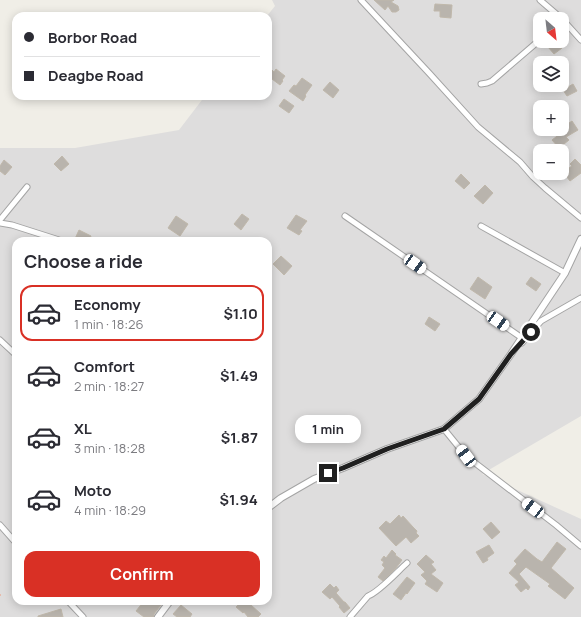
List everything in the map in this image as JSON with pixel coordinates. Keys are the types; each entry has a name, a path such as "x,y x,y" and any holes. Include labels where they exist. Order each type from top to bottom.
{"street":[{"path":"361,0 478,127 520,162 539,182 581,218"},
{"path":"540,0 553,12"},
{"path":"569,27 581,40"},
{"path":"481,84 492,81 533,45"},
{"path":"0,220 27,187"},
{"path":"345,216 522,338"},
{"path":"0,224 12,225 50,237"},
{"path":"482,226 565,273"},
{"path":"272,505 314,478 343,468 387,449 444,429 479,399 565,273 581,239"},
{"path":"511,354 541,321 581,298"},
{"path":"0,340 12,352"},
{"path":"444,429 466,456 581,546"},
{"path":"0,525 12,538"},
{"path":"350,617 368,596 381,587 407,563"},
{"path":"72,605 83,617"},
{"path":"158,617 167,605"}],"shaded area":[{"path":"272,0 581,0 581,416 482,474 581,519 581,617 0,617 0,148 75,148 179,130 202,100 272,100 272,12 270,12 275,6"}],"building":[{"path":"374,0 394,0 391,2 398,6 399,10 392,12 388,6 385,10"},
{"path":"435,4 452,5 451,18 440,17 440,11 434,11"},
{"path":"549,48 562,48 554,54"},
{"path":"276,69 285,76 280,85 272,79 272,70 274,72"},
{"path":"302,78 312,85 303,101 289,91 294,85 296,86"},
{"path":"330,82 339,90 333,98 323,90"},
{"path":"573,84 577,91 567,96 564,92 569,92 569,86"},
{"path":"284,99 294,106 289,113 279,106"},
{"path":"572,121 578,130 569,135 569,123"},
{"path":"557,136 568,136 566,137 569,140 564,144 556,144 552,140"},
{"path":"62,156 69,164 61,171 54,164"},
{"path":"575,159 581,165 581,173 570,181 569,168 572,166 570,164"},
{"path":"4,160 12,167 5,175 0,171 0,166"},
{"path":"461,174 470,183 464,189 455,181"},
{"path":"485,185 493,193 483,204 474,196"},
{"path":"242,214 249,219 241,230 234,224"},
{"path":"296,215 307,221 300,230 302,231 299,235 287,228"},
{"path":"176,216 188,224 180,236 168,228"},
{"path":"79,230 91,236 91,237 76,237"},
{"path":"281,256 292,266 284,275 273,264"},
{"path":"478,277 492,287 485,299 470,289"},
{"path":"531,277 541,284 536,291 526,284"},
{"path":"429,317 440,324 435,331 425,324"},
{"path":"399,515 401,518 403,516 417,531 416,533 419,536 411,543 406,537 396,546 379,528 386,521 390,524"},
{"path":"491,522 500,532 492,539 483,529"},
{"path":"557,542 566,549 551,568 574,588 565,599 548,586 550,584 526,567 519,574 530,587 528,590 526,588 521,592 515,585 519,582 509,573 517,564 514,561 525,549 542,562"},
{"path":"489,545 494,553 483,563 476,552"},
{"path":"392,550 396,554 395,555 402,560 383,581 378,577 385,568 382,565 384,562 381,560 384,556 386,558"},
{"path":"426,555 434,562 431,564 436,570 431,574 443,583 437,592 425,584 427,581 421,575 425,572 417,564"},
{"path":"407,577 415,583 401,600 393,594"},
{"path":"330,584 334,588 336,586 339,590 336,593 350,608 344,613 332,597 330,599 322,592"},
{"path":"141,605 161,605 154,614 154,617 144,617 136,611"},
{"path":"181,605 192,614 190,617 177,617 173,614"},
{"path":"238,605 251,605 261,614 258,617 248,617 244,612 243,613 236,607"},
{"path":"61,609 63,617 38,617 38,616"}],"route":[{"path":"328,473 387,449 444,429 479,399 511,354 531,332"}]}
